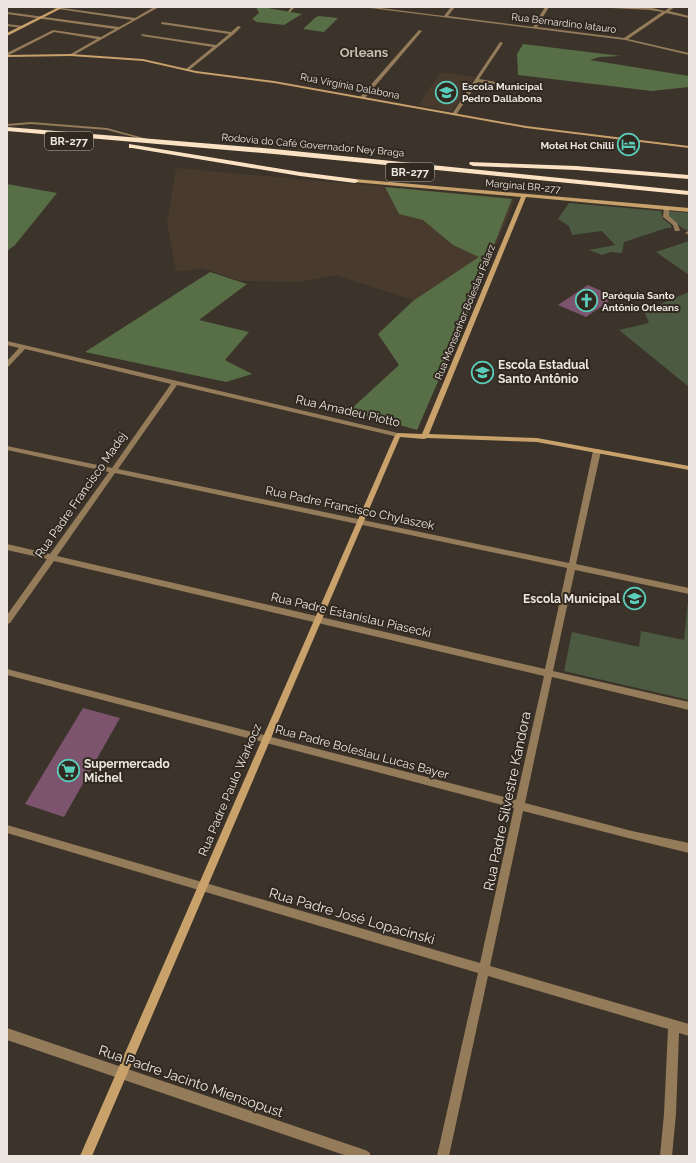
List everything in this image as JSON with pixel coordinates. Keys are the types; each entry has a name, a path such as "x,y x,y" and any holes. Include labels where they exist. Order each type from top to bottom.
{"highway":[{"name":"Rodovia do Café Governador Ney Braga","path":"7,129 352,158 581,183 689,193"},
{"name":"Rodovia do Café Governador Ney Braga","path":"7,136 132,146 689,198"},
{"path":"132,146 300,174 355,181"},
{"path":"352,158 569,168 689,177"}],"street":[{"path":"47,7 136,19"},
{"path":"71,55 157,7"},
{"path":"289,11 293,7"},
{"name":"Rua Bernardino Iatauro","path":"364,7 625,39 689,54"},
{"path":"445,17 453,7"},
{"path":"534,28 548,7"},
{"path":"611,7 653,9"},
{"path":"643,7 689,17"},
{"path":"625,39 673,7"},
{"path":"7,35 60,8"},
{"path":"7,13 119,28"},
{"path":"162,23 233,33"},
{"path":"7,25 23,27"},
{"path":"188,70 239,27"},
{"path":"7,56 53,31 102,38"},
{"path":"363,97 420,31"},
{"path":"142,35 217,46"},
{"path":"454,114 501,43"},
{"name":"Rua Virgínia Dalabona","path":"7,56 71,55 143,60 188,70 274,82 363,97 532,128 689,147"},
{"path":"476,80 530,88"},
{"path":"7,126 31,123 107,130 150,141"},
{"name":"Marginal BR-277","path":"355,181 689,210"},
{"name":"Rua Monsenhor Boleslau Falarz","path":"424,436 524,196"},
{"path":"666,208 666,217 675,224 677,230"},
{"name":"Rua Amadeu Piotto","path":"7,343 398,435 537,440 689,468"},
{"path":"7,365 24,346"},
{"name":"Rua Padre Francisco Madej","path":"7,621 175,383"},
{"name":"Rua Padre Paulo Warkocz","path":"86,1156 398,435"},
{"name":"Rua Padre Francisco Chylaszek","path":"7,448 689,591"},
{"name":"Rua Padre Silvestre Kandora","path":"443,1156 597,451"},
{"name":"Rua Padre Estanislau Piasecki","path":"7,547 689,706"},
{"name":"Rua Padre Boleslau Lucas Bayer","path":"7,672 632,835 689,848"},
{"name":"Rua Padre José Lopacinski","path":"7,829 689,1030"},
{"path":"666,1156 670,1114 674,1026"},
{"name":"Rua Padre Jacinto Miensopust","path":"7,1034 365,1156"}],"shaded area":[{"name":"Escola Municipal Pedro Dallabona","path":"441,72 475,77 452,111 418,105"},
{"path":"176,168 510,198 515,200 466,317 335,275 300,282 241,281 202,268 176,272 167,223"}],"green space":[{"path":"256,7 302,14 284,25 257,22 252,19 259,13"},
{"path":"316,17 338,18 324,32 303,29"},
{"path":"523,44 621,56 600,57 590,60 689,76 689,87 652,91 518,75 517,54"},
{"path":"7,184 57,193 15,245 7,251"},
{"path":"385,187 512,199 466,317 417,430 349,411 399,365 378,334 413,301 479,257 453,245 423,220 399,214"},
{"path":"569,203 661,211 663,219 671,225 671,228 624,242 622,253 611,252 602,255 589,250 615,245 602,231 572,235 569,226 558,219"},
{"path":"669,211 689,213 689,231 681,227 668,216"},
{"path":"689,241 689,275 656,252"},
{"path":"210,272 247,284 199,320 249,332 225,360 252,374 226,382 85,352"},
{"path":"689,292 689,387 619,330 649,323 644,311"},
{"path":"688,601 689,700 564,671 572,632 639,647 641,631 684,640"}],"building":[{"name":"Paróquia Santo Antônio Orleans","path":"588,285 615,297 586,317 558,305"},
{"name":"Supermercado Michel","path":"83,708 120,718 64,817 25,804"}],"place":[{"name":"Escola Municipal Pedro Dallabona","path":"446,92"},
{"name":"Motel Hot Chilli","path":"629,145"},
{"name":"Paróquia Santo Antônio Orleans","path":"587,301"},
{"name":"Escola Estadual Santo Antônio","path":"483,372"},
{"name":"Escola Municipal","path":"635,599"},
{"name":"Supermercado Michel","path":"68,771"}],"district":[{"name":"Orleans","path":"364,52"}]}
